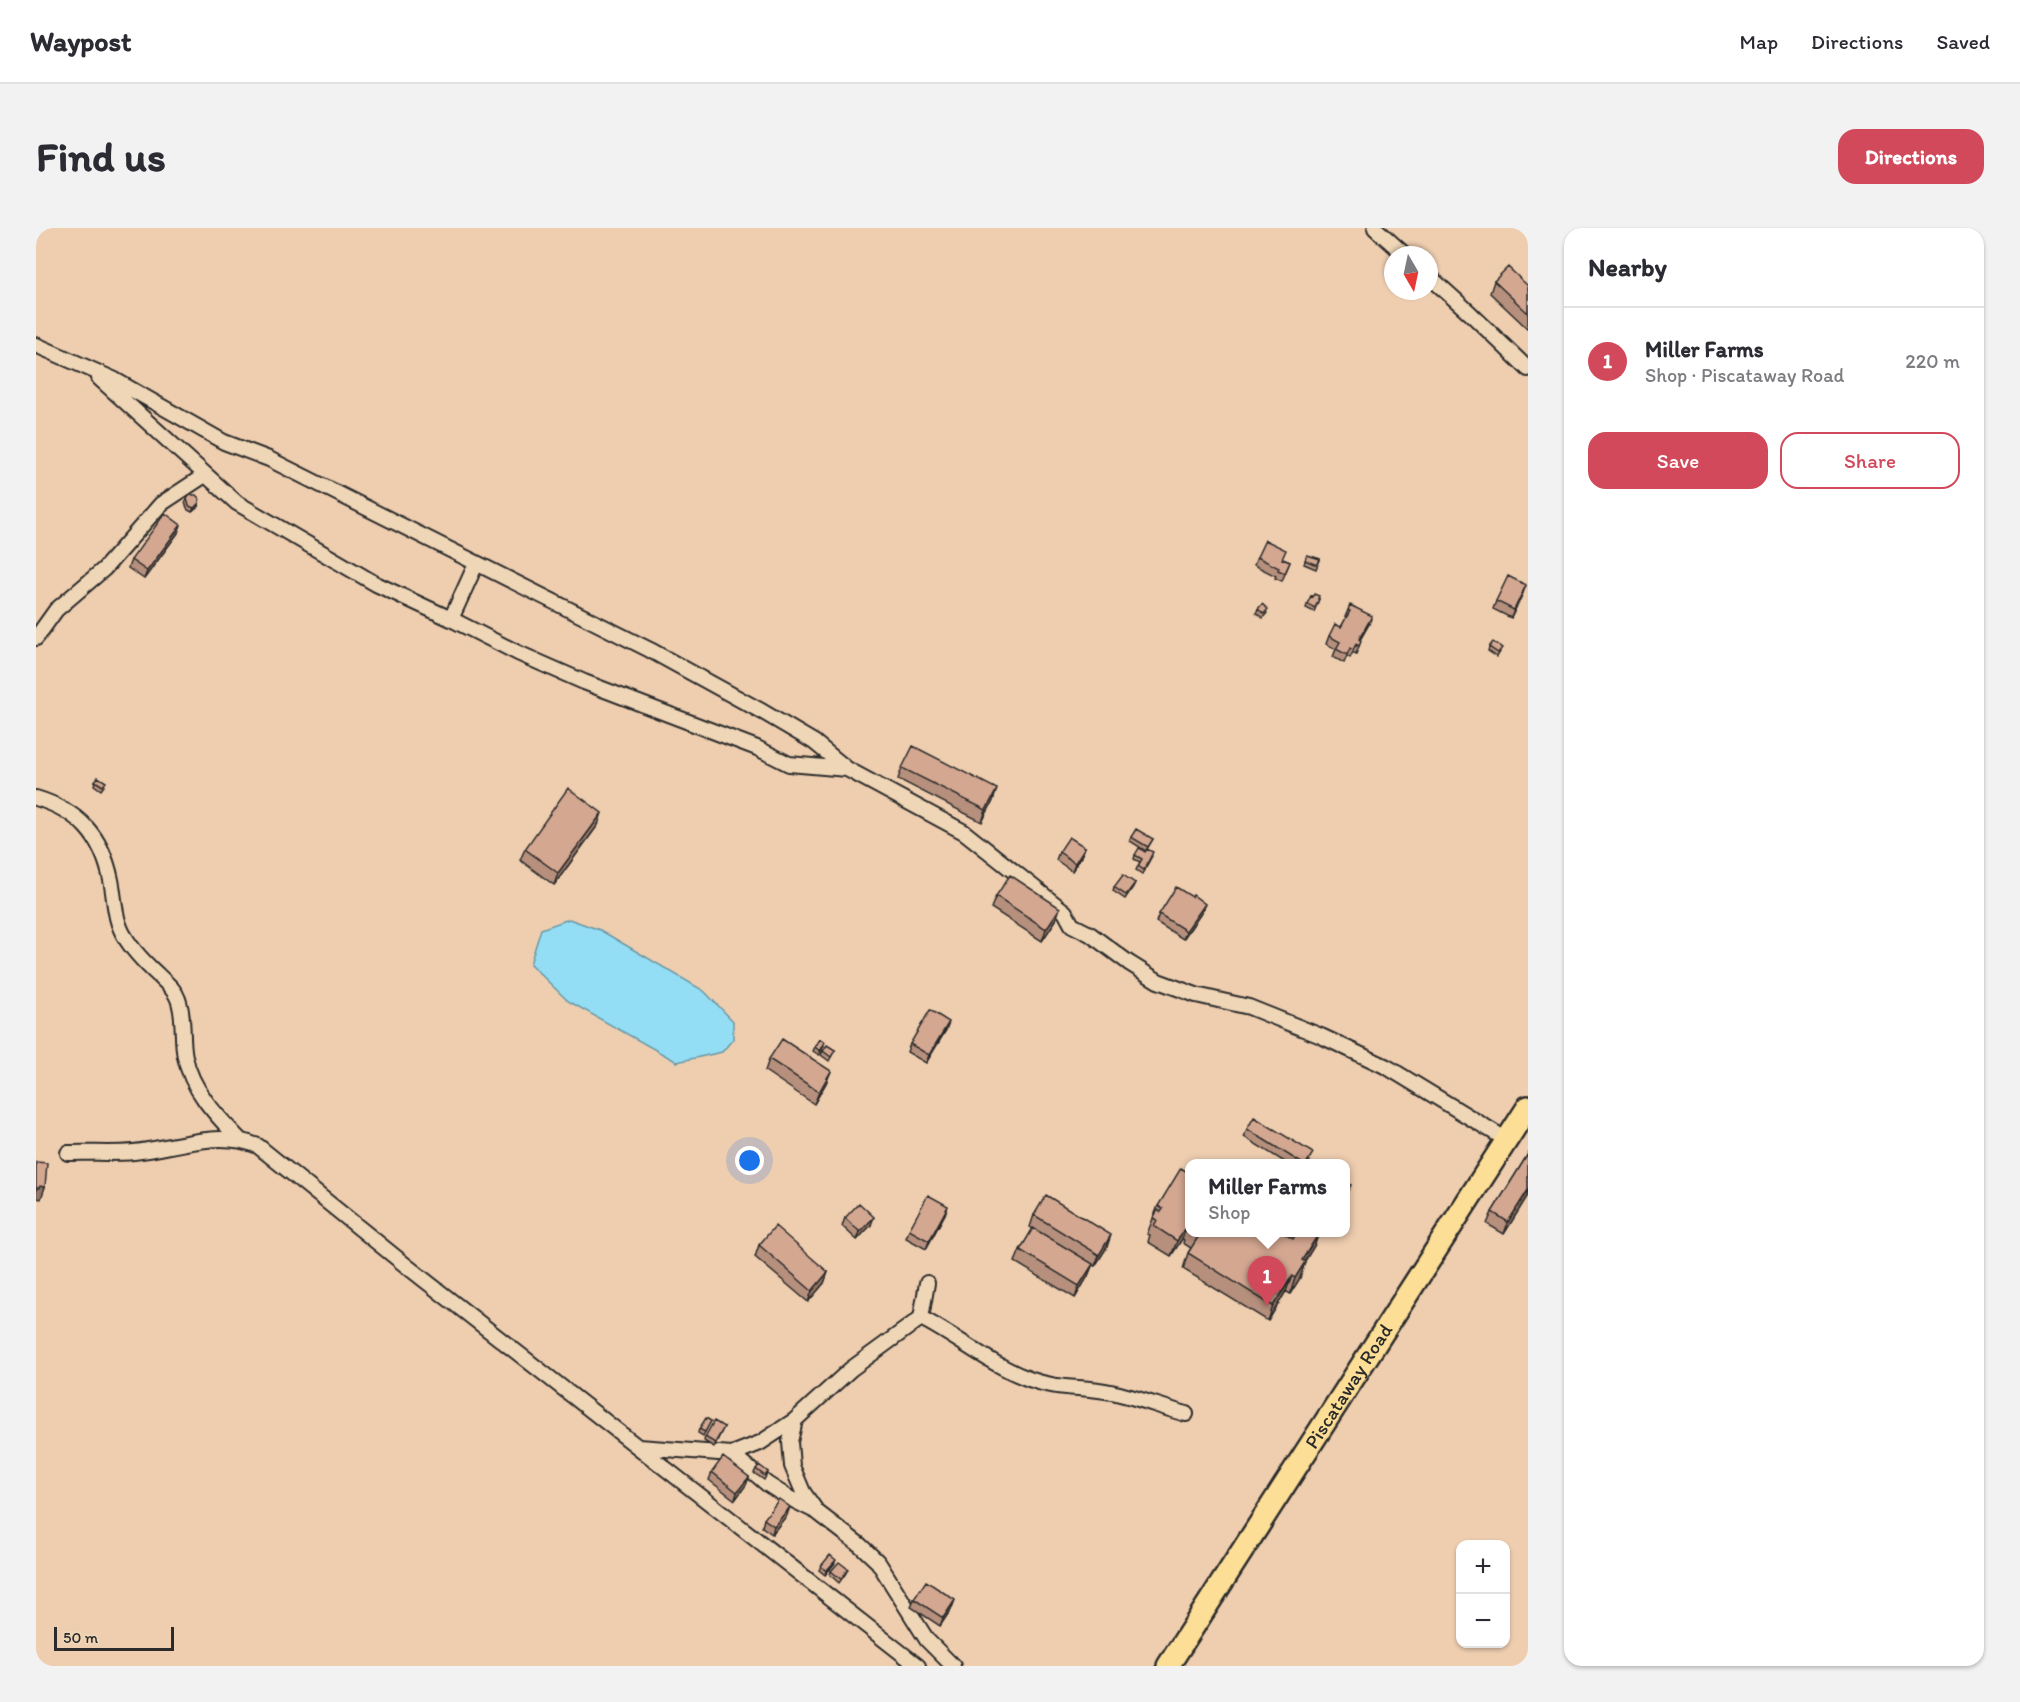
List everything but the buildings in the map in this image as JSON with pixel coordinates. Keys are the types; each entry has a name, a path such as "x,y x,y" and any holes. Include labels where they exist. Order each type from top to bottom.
{"main road":[{"name":"Piscataway Road","path":"1168,1666 1528,1107"}],"street":[{"path":"1375,228 1395,246"},
{"path":"1438,284 1528,369"},
{"path":"36,345 115,380 224,442 269,459 650,650 763,712 814,742 847,769 964,832 1065,912 1072,925 1090,934 1142,972 1175,988 1249,1007 1322,1036 1387,1066 1507,1140"},
{"path":"86,366 237,503 376,584 451,619 497,644 584,682 757,748 789,764 847,769"},
{"path":"36,638 56,610 104,569 161,504 205,475"},
{"path":"451,619 476,564"},
{"path":"36,798 50,802 73,815 96,837 105,854 116,913 124,936 137,954 172,987 178,997 182,1012 185,1058 197,1089 214,1114 240,1140"},
{"path":"68,1153 134,1152 219,1138 240,1140 258,1146 314,1193 918,1666"},
{"path":"639,1448 732,1454 760,1443 795,1420 851,1369 921,1318 927,1283"},
{"path":"921,1318 983,1357 1028,1379 1067,1389 1111,1392 1186,1414"},
{"path":"795,1420 790,1442 792,1466 802,1491 817,1512"},
{"path":"732,1454 767,1484 817,1512 878,1562 927,1640 953,1666"}],"water":[{"path":"569,919 600,930 704,991 733,1021 733,1039 722,1052 677,1062 568,1001 530,964 541,929"}],"place":[{"name":"Miller Farms","path":"1267,1306"}]}
